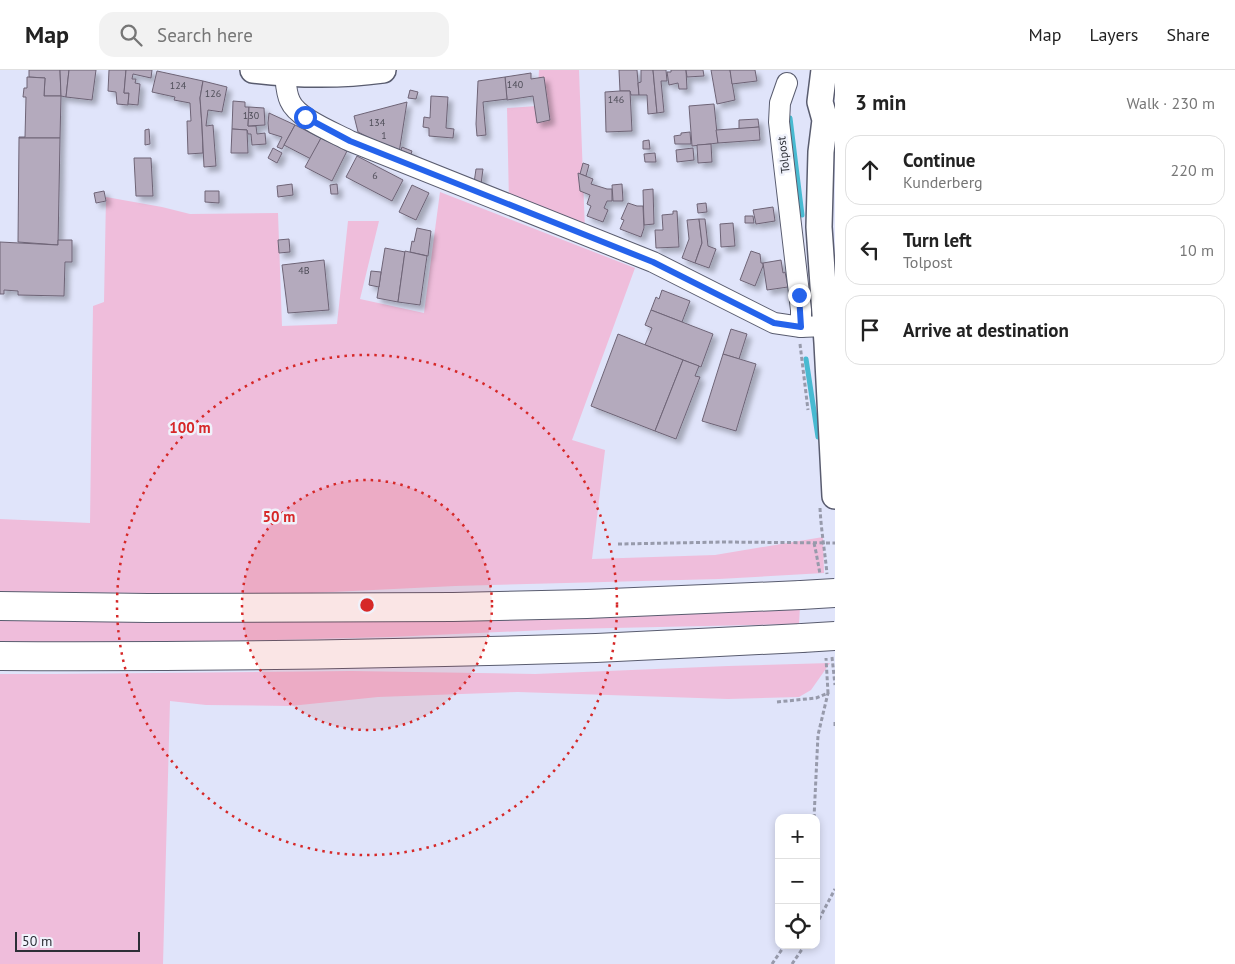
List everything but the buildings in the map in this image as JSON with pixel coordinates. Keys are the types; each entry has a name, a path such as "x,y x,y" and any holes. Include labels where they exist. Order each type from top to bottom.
{"highway":[{"path":"0,606 148,608 453,607 587,604 835,593"},
{"path":"0,656 154,657 389,653 590,648 835,636"}],"main road":[{"path":"253,70 285,74 337,74 383,70"},
{"path":"824,70 820,102 830,111 821,152 819,227 835,496"}],"street":[{"path":"285,74 288,95 297,112 350,141 653,262 774,323 801,327 825,326"},
{"name":"Tolpost","path":"786,83 780,103 779,122 801,310 801,327"},
{"path":"792,228 819,227"}],"path":[{"path":"618,544 725,542 835,543"},
{"path":"814,814 818,735 828,693"},
{"path":"835,722 835,727"},
{"path":"820,917 835,889"},
{"path":"772,964 781,949"},
{"path":"792,964 801,949"}],"shaded area":[{"path":"539,70 579,70 585,231 509,203 507,108 537,106"},
{"path":"440,192 635,268 572,440 605,450 592,559 715,555 823,537 824,573 719,579 455,586 291,594 0,592 0,519 90,523 93,306 104,302 106,197 190,214 278,213 282,326 337,324 348,221 379,221 360,299 424,313"},
{"path":"800,606 799,624 567,629 391,637 163,643 0,643 0,619"},
{"path":"830,663 811,690 799,697 728,699 518,692 378,697 290,706 206,705 170,701 163,964 0,964 0,674 351,671 535,674"}],"waterway":[{"path":"790,118 802,215"},
{"path":"806,359 818,437"}],"route":[{"path":"305,117 350,141 653,262 774,323 801,327 799,295"}]}
